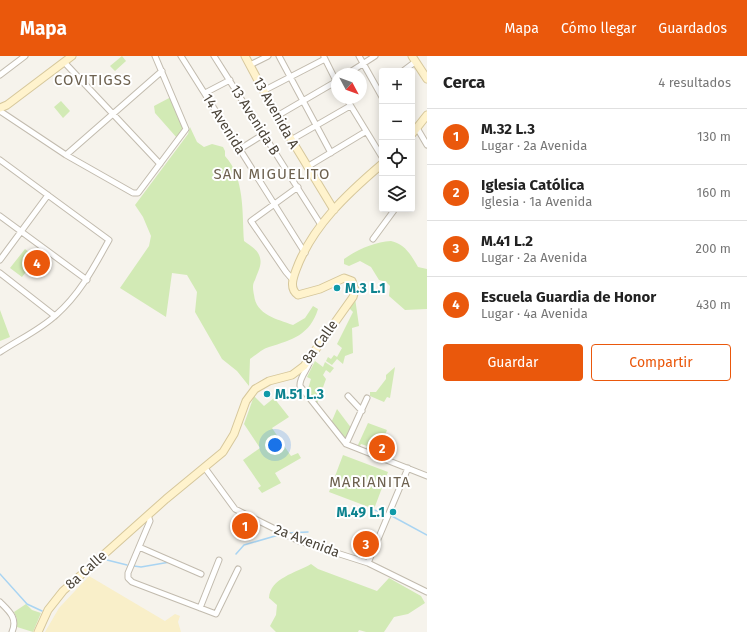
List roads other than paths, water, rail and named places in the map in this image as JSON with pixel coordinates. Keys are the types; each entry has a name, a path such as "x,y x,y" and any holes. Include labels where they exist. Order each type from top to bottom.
{"main road":[{"path":"0,110 72,56"},
{"name":"13 Avenida A","path":"245,56 277,116 334,210"},
{"path":"414,59 427,79"},
{"path":"415,130 427,115"},
{"path":"293,280 305,253 322,225 334,210 379,167"},
{"name":"8a Calle","path":"38,632 48,610 58,595 148,515 223,452 230,443 239,424 246,401 253,391 266,382 295,374 312,356 351,300 355,288 352,281 344,278 323,288 299,295 294,291 293,280"}],"street":[{"path":"0,75 25,56"},
{"path":"0,110 66,155 134,193 138,193 178,141 185,131 186,126 155,56"},
{"name":"14 Avenida","path":"181,56 305,253"},
{"name":"13 Avenida B","path":"214,56 322,225"},
{"path":"250,65 268,56"},
{"path":"279,56 331,153"},
{"path":"359,56 379,88"},
{"path":"357,68 375,56"},
{"path":"263,91 324,57 331,70"},
{"path":"406,68 414,59"},
{"path":"64,62 160,164"},
{"path":"66,155 162,71"},
{"path":"205,93 230,80"},
{"path":"277,116 331,86"},
{"path":"291,140 317,127 350,106 379,153"},
{"path":"307,167 365,132"},
{"path":"415,132 427,145"},
{"path":"240,149 264,134"},
{"path":"0,160 109,240 87,280 71,301 55,316 0,352"},
{"path":"293,280 251,222 274,203 298,187"},
{"path":"0,260 48,195"},
{"path":"373,239 392,212"},
{"path":"0,216 87,280"},
{"path":"0,273 55,316"},
{"path":"312,356 311,363 300,381 300,386 346,444 427,476"},
{"path":"348,396 362,411"},
{"path":"346,444 367,398"},
{"name":"2a Avenida","path":"205,468 233,507 282,533 314,546 368,563 427,592"},
{"path":"368,563 388,512 408,468"},
{"path":"148,515 150,521 128,571 129,579 136,584 216,614 238,569"},
{"path":"139,547 201,574"},
{"path":"200,608 219,560"},
{"path":"0,603 8,611 14,621 12,632"}],"waterway":[{"path":"374,510 387,514"},
{"path":"390,515 427,535"},
{"path":"286,533 308,532"},
{"path":"236,554 244,545 282,534"},
{"path":"107,560 127,565"},
{"path":"134,566 141,567 170,562"},
{"path":"0,574 27,604 42,611"}],"place":[{"name":"Escuela Guardia de Honor","path":"37,263"},
{"name":"M.3 L.1","path":"337,288"},
{"name":"M.51 L.3","path":"267,394"},
{"name":"Iglesia Católica","path":"382,448"},
{"name":"M.49 L.1","path":"393,512"},
{"name":"M.32 L.3","path":"245,526"},
{"name":"M.41 L.2","path":"366,544"}],"district":[{"name":"COVITIGSS","path":"93,80"},
{"name":"SAN MIGUELITO","path":"272,174"},
{"name":"MARIANITA","path":"370,482"}]}
